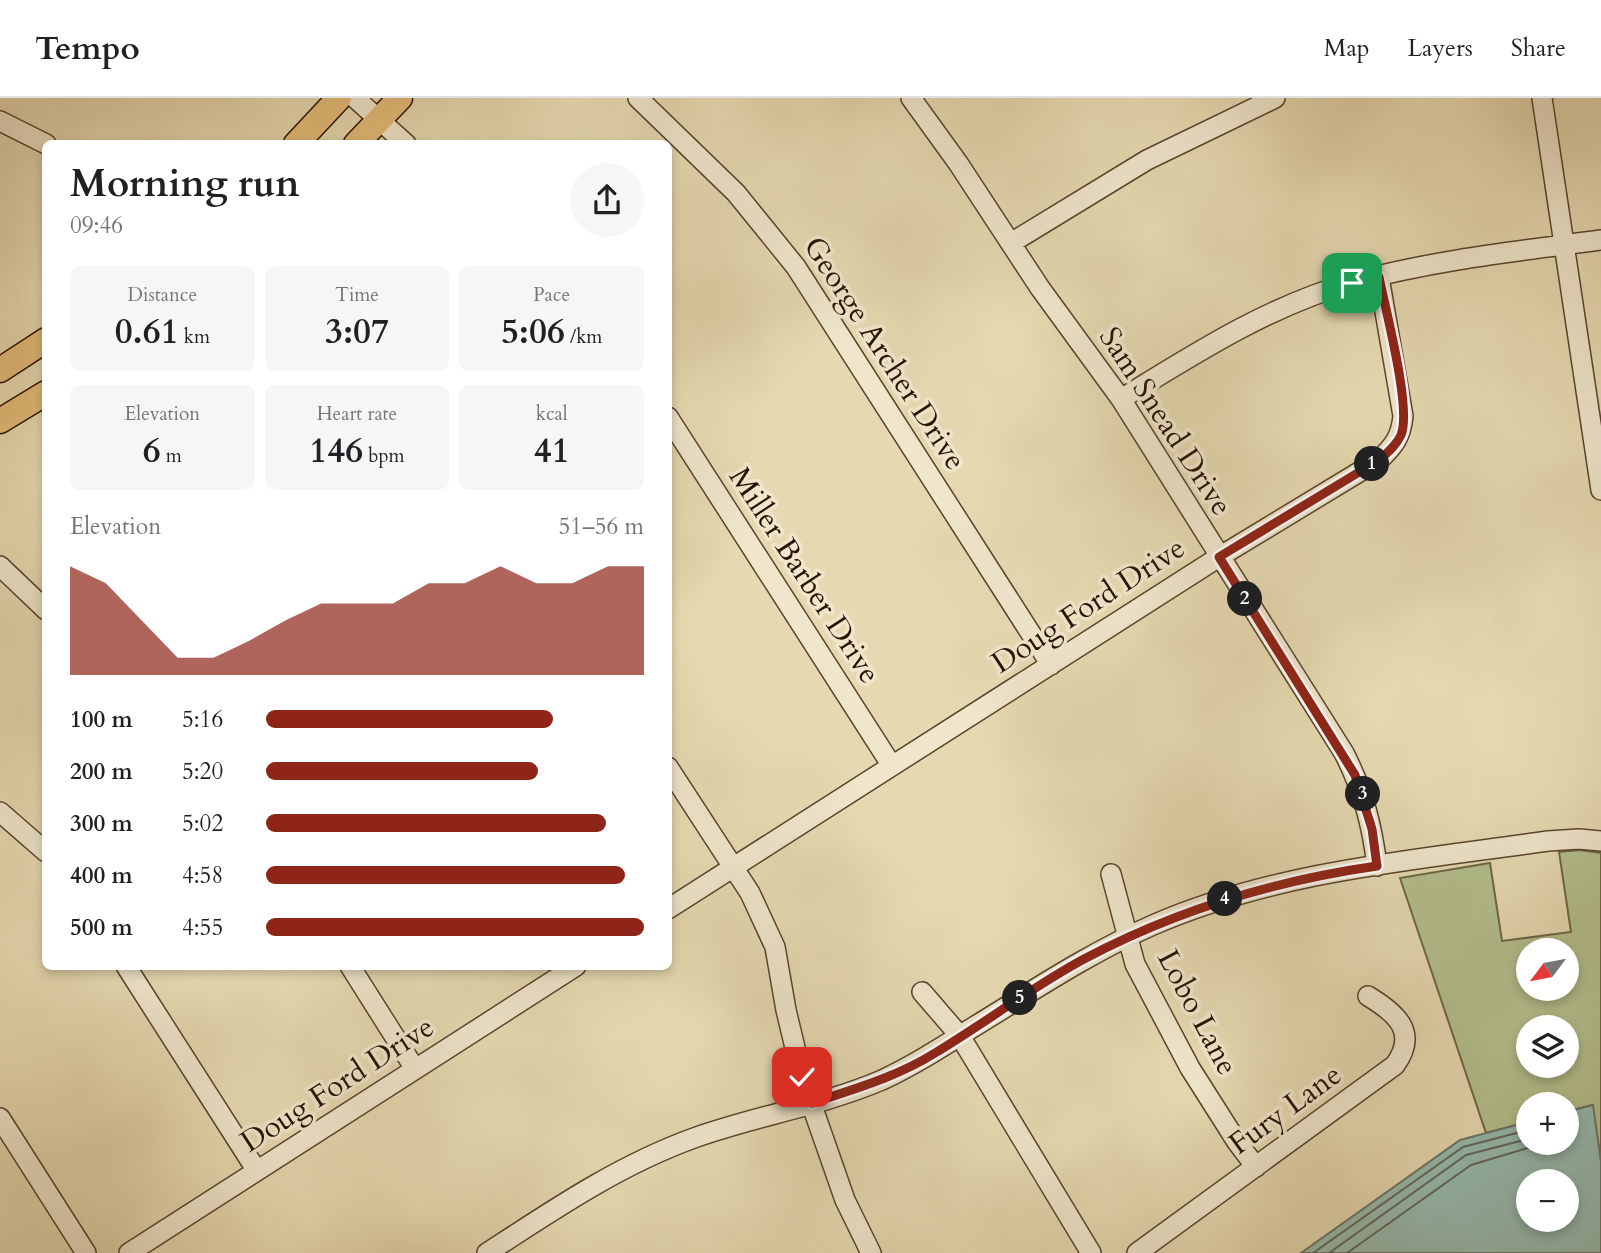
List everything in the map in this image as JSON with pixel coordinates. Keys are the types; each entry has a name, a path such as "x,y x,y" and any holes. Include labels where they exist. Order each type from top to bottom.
{"main road":[{"path":"300,140 339,98"},
{"path":"360,140 400,98"},
{"path":"0,370 42,343"},
{"path":"0,421 42,395"}],"street":[{"path":"355,98 402,140"},
{"name":"George Archer Drive","path":"638,98 700,155 736,193 796,267 1051,665"},
{"name":"Sam Snead Drive","path":"911,98 1040,288 1121,400 1355,775 1372,829 1377,866"},
{"path":"1011,243 1147,160 1275,98"},
{"path":"1542,98 1601,490"},
{"path":"0,121 42,142"},
{"path":"1121,400 1189,357 1263,317 1352,283 1601,240"},
{"name":"Doug Ford Drive","path":"672,907 1219,557 1379,460 1401,435 1403,416 1379,277"},
{"name":"Miller Barber Drive","path":"672,423 892,766"},
{"path":"0,566 42,606"},
{"path":"672,773 757,906 775,947 802,1077 845,1200 871,1253"},
{"path":"0,812 42,849"},
{"path":"487,1253 559,1206 657,1153 718,1130 812,1103 903,1070 1082,960 1155,924 1258,889 1324,874 1548,841 1601,841"},
{"name":"Lobo Lane","path":"1111,874 1135,964 1190,1068 1256,1167"},
{"path":"129,970 257,1171"},
{"path":"353,970 415,1069"},
{"name":"Doug Ford Drive","path":"130,1253 569,970"},
{"path":"922,992 960,1036 1091,1253"},
{"name":"Fury Lane","path":"1137,1253 1395,1065 1403,1054 1406,1040 1400,1021 1388,1008 1368,996"},
{"path":"0,1118 86,1253"}],"green space":[{"path":"1580,850 1601,853 1601,1162 1592,1105 1579,1108 1579,1092 1516,1092 1516,1125 1486,1133 1400,878 1490,863 1502,941 1516,939 1516,1001 1579,1001 1579,938 1525,938 1571,932 1559,852"}],"water":[{"path":"1593,1105 1601,1162 1601,1253 1301,1253 1460,1140 1516,1125 1516,1155 1579,1155 1579,1109"}],"route":[{"path":"802,1077 812,1103 877,1082 935,1053 1082,960 1155,924 1213,903 1291,880 1377,866 1363,793 1344,753 1219,557 1379,460 1401,435 1403,416 1400,391 1379,277 1352,283"}]}
